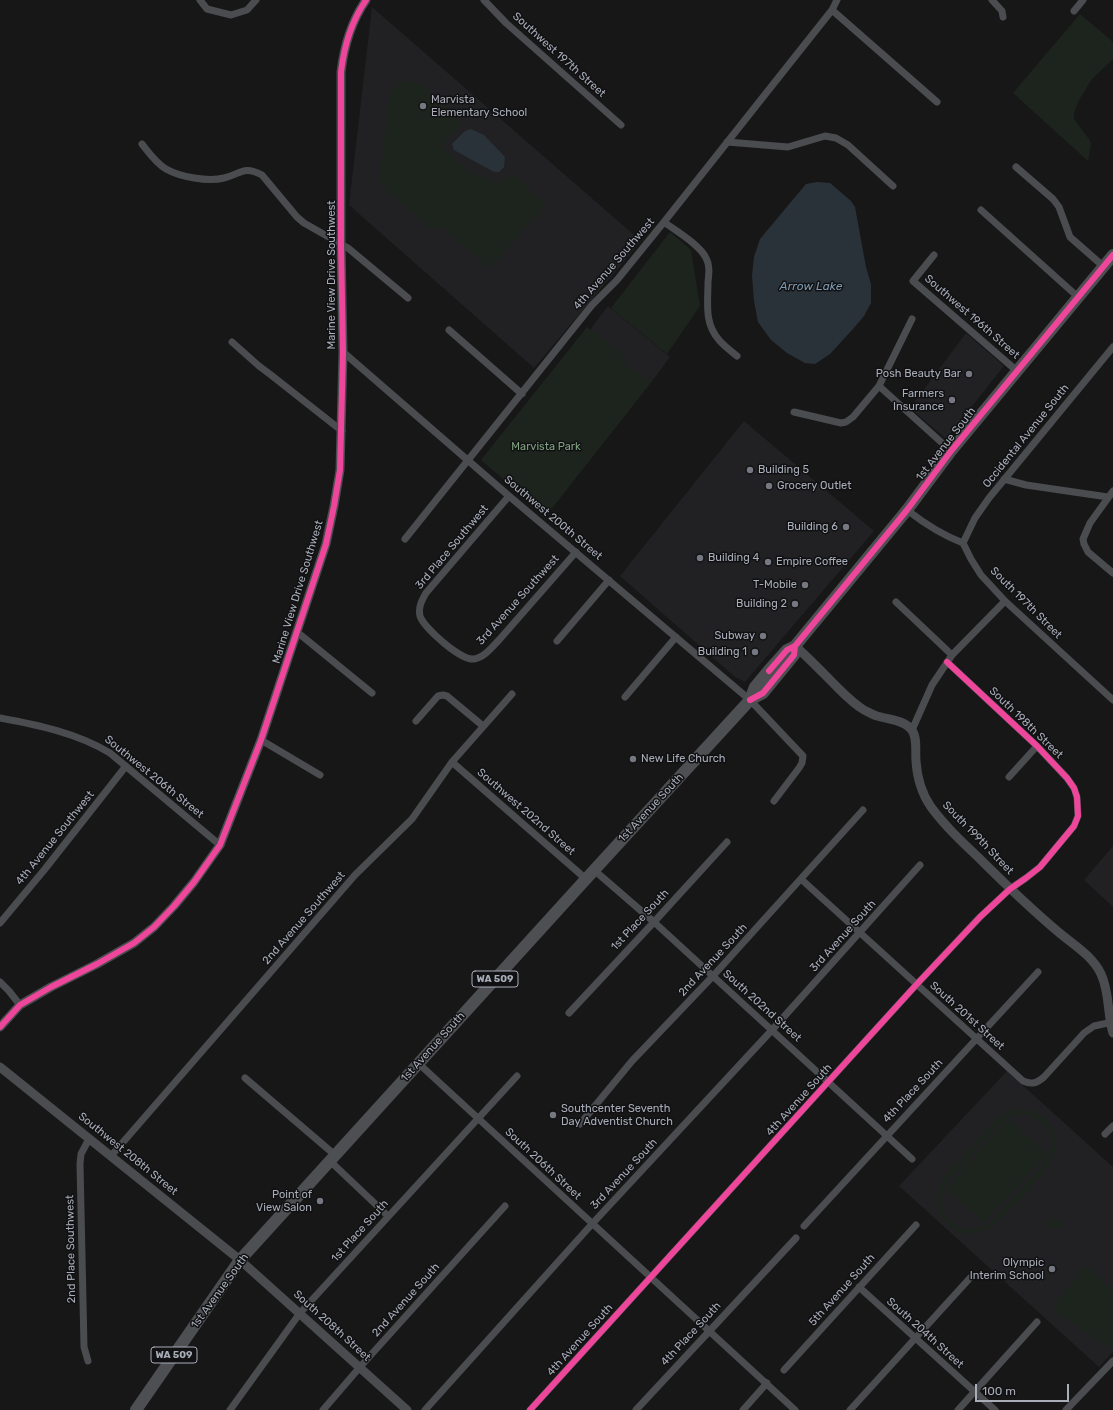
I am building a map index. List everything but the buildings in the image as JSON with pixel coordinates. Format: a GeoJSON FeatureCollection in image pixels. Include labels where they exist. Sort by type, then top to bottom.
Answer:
{"type":"FeatureCollection","features":[{"type":"Feature","properties":{"kind":"main road","name":"1st Avenue South"},"geometry":{"type":"LineString","coordinates":[[136,1410],[240,1260],[750,700],[763,692],[794,656],[795,646],[907,510],[951,451],[1113,255]]}},
{"type":"Feature","properties":{"kind":"street"},"geometry":{"type":"LineString","coordinates":[[200,0],[207,9],[231,15],[247,10],[256,0]]}},
{"type":"Feature","properties":{"kind":"street","name":"Marine View Drive Southwest"},"geometry":{"type":"LineString","coordinates":[[0,1027],[20,1006],[134,942],[144,935],[174,906],[194,882],[220,844],[261,740],[326,544],[340,470],[343,352],[340,244],[341,72],[343,56],[349,34],[366,0]]}},
{"type":"Feature","properties":{"kind":"street","name":"Southwest 197th Street"},"geometry":{"type":"LineString","coordinates":[[484,0],[506,23],[621,124]]}},
{"type":"Feature","properties":{"kind":"street","name":"4th Avenue Southwest"},"geometry":{"type":"LineString","coordinates":[[405,540],[592,305],[617,280],[664,222],[832,10],[837,0]]}},
{"type":"Feature","properties":{"kind":"street"},"geometry":{"type":"LineString","coordinates":[[992,0],[1002,11],[1003,17]]}},
{"type":"Feature","properties":{"kind":"street"},"geometry":{"type":"LineString","coordinates":[[1074,11],[1083,0]]}},
{"type":"Feature","properties":{"kind":"street"},"geometry":{"type":"LineString","coordinates":[[832,10],[937,102]]}},
{"type":"Feature","properties":{"kind":"street"},"geometry":{"type":"LineString","coordinates":[[727,142],[788,147],[825,136],[836,138],[848,145],[893,186]]}},
{"type":"Feature","properties":{"kind":"street"},"geometry":{"type":"LineString","coordinates":[[142,144],[150,155],[166,169],[190,177],[212,180],[247,170],[262,175],[297,217],[304,223],[348,248],[408,298]]}},
{"type":"Feature","properties":{"kind":"street"},"geometry":{"type":"LineString","coordinates":[[1016,167],[1053,199],[1059,207],[1070,237],[1103,266]]}},
{"type":"Feature","properties":{"kind":"street"},"geometry":{"type":"LineString","coordinates":[[980,210],[1078,297]]}},
{"type":"Feature","properties":{"kind":"street"},"geometry":{"type":"LineString","coordinates":[[664,222],[698,247],[706,256],[709,266],[707,312],[709,322],[713,332],[720,341],[737,356]]}},
{"type":"Feature","properties":{"kind":"street","name":"Southwest 196th Street"},"geometry":{"type":"LineString","coordinates":[[934,255],[913,281],[1017,370]]}},
{"type":"Feature","properties":{"kind":"street"},"geometry":{"type":"LineString","coordinates":[[794,412],[841,423],[853,418],[878,386],[912,319]]}},
{"type":"Feature","properties":{"kind":"street"},"geometry":{"type":"LineString","coordinates":[[449,330],[522,394]]}},
{"type":"Feature","properties":{"kind":"street"},"geometry":{"type":"LineString","coordinates":[[232,342],[259,366],[342,431]]}},
{"type":"Feature","properties":{"kind":"street","name":"Occidental Avenue South"},"geometry":{"type":"LineString","coordinates":[[963,543],[975,518],[1004,479],[1113,347]]}},
{"type":"Feature","properties":{"kind":"street","name":"Southwest 200th Street"},"geometry":{"type":"LineString","coordinates":[[343,352],[509,496],[750,700],[803,756],[802,763],[799,768],[774,801]]}},
{"type":"Feature","properties":{"kind":"street"},"geometry":{"type":"LineString","coordinates":[[878,386],[951,451]]}},
{"type":"Feature","properties":{"kind":"street"},"geometry":{"type":"LineString","coordinates":[[1004,479],[1026,485],[1108,497]]}},
{"type":"Feature","properties":{"kind":"street"},"geometry":{"type":"LineString","coordinates":[[1113,491],[1090,523],[1083,539],[1088,552],[1113,573]]}},
{"type":"Feature","properties":{"kind":"street","name":"3rd Place Southwest"},"geometry":{"type":"LineString","coordinates":[[474,659],[466,658],[457,653],[443,641],[425,624],[419,610],[426,593],[509,496]]}},
{"type":"Feature","properties":{"kind":"street"},"geometry":{"type":"LineString","coordinates":[[907,510],[928,526],[963,543]]}},
{"type":"Feature","properties":{"kind":"street","name":"South 197th Street"},"geometry":{"type":"LineString","coordinates":[[963,543],[981,575],[1005,601],[1113,700]]}},
{"type":"Feature","properties":{"kind":"street","name":"3rd Avenue Southwest"},"geometry":{"type":"LineString","coordinates":[[474,659],[489,650],[576,552]]}},
{"type":"Feature","properties":{"kind":"street"},"geometry":{"type":"LineString","coordinates":[[557,641],[609,580]]}},
{"type":"Feature","properties":{"kind":"street"},"geometry":{"type":"LineString","coordinates":[[795,646],[848,698],[875,716],[903,723],[912,730],[932,686],[952,655],[1005,601]]}},
{"type":"Feature","properties":{"kind":"street"},"geometry":{"type":"LineString","coordinates":[[896,602],[952,655]]}},
{"type":"Feature","properties":{"kind":"street"},"geometry":{"type":"LineString","coordinates":[[298,632],[372,692]]}},
{"type":"Feature","properties":{"kind":"street"},"geometry":{"type":"LineString","coordinates":[[625,697],[676,637]]}},
{"type":"Feature","properties":{"kind":"street","name":"South 198th Street"},"geometry":{"type":"LineString","coordinates":[[947,662],[1037,746],[1067,778],[1074,788],[1078,806]]}},
{"type":"Feature","properties":{"kind":"street","name":"2nd Avenue Southwest"},"geometry":{"type":"LineString","coordinates":[[111,1156],[356,875],[412,819],[452,762],[512,694]]}},
{"type":"Feature","properties":{"kind":"street"},"geometry":{"type":"LineString","coordinates":[[416,721],[438,696],[443,695],[447,696],[483,726]]}},
{"type":"Feature","properties":{"kind":"street","name":"Southwest 206th Street"},"geometry":{"type":"LineString","coordinates":[[0,718],[77,736],[95,744],[126,766],[220,844]]}},
{"type":"Feature","properties":{"kind":"street","name":"South 199th Street"},"geometry":{"type":"LineString","coordinates":[[912,730],[915,739],[917,770],[922,789],[930,805],[960,839],[1010,888],[1096,965],[1102,975],[1106,988],[1113,1034]]}},
{"type":"Feature","properties":{"kind":"street"},"geometry":{"type":"LineString","coordinates":[[261,740],[320,775]]}},
{"type":"Feature","properties":{"kind":"street"},"geometry":{"type":"LineString","coordinates":[[1009,777],[1037,746]]}},
{"type":"Feature","properties":{"kind":"street","name":"Southwest 202nd Street"},"geometry":{"type":"LineString","coordinates":[[452,762],[590,875]]}},
{"type":"Feature","properties":{"kind":"street","name":"4th Avenue Southwest"},"geometry":{"type":"LineString","coordinates":[[0,923],[45,869],[126,766]]}},
{"type":"Feature","properties":{"kind":"street","name":"4th Avenue South"},"geometry":{"type":"LineString","coordinates":[[530,1410],[917,984],[980,917],[1010,888],[1040,867],[1074,826],[1078,816],[1078,806]]}},
{"type":"Feature","properties":{"kind":"street","name":"2nd Avenue South"},"geometry":{"type":"LineString","coordinates":[[580,1124],[632,1061],[713,976],[863,810]]}},
{"type":"Feature","properties":{"kind":"street","name":"1st Place South"},"geometry":{"type":"LineString","coordinates":[[569,1013],[727,842]]}},
{"type":"Feature","properties":{"kind":"street","name":"3rd Avenue South"},"geometry":{"type":"LineString","coordinates":[[425,1410],[592,1224],[772,1030],[920,865]]}},
{"type":"Feature","properties":{"kind":"street","name":"South 202nd Street"},"geometry":{"type":"LineString","coordinates":[[590,875],[654,922],[912,1160]]}},
{"type":"Feature","properties":{"kind":"street","name":"South 201st Street"},"geometry":{"type":"LineString","coordinates":[[802,879],[1023,1081],[1032,1084],[1038,1082],[1084,1033],[1094,1026],[1111,1022]]}},
{"type":"Feature","properties":{"kind":"street","name":"4th Place South"},"geometry":{"type":"LineString","coordinates":[[804,1226],[1038,972]]}},
{"type":"Feature","properties":{"kind":"street"},"geometry":{"type":"LineString","coordinates":[[0,982],[20,1006]]}},
{"type":"Feature","properties":{"kind":"street","name":"South 206th Street"},"geometry":{"type":"LineString","coordinates":[[418,1063],[796,1410]]}},
{"type":"Feature","properties":{"kind":"street","name":"Southwest 208th Street"},"geometry":{"type":"LineString","coordinates":[[0,1068],[240,1260]]}},
{"type":"Feature","properties":{"kind":"street","name":"1st Place South"},"geometry":{"type":"LineString","coordinates":[[230,1410],[300,1313],[517,1076]]}},
{"type":"Feature","properties":{"kind":"street"},"geometry":{"type":"LineString","coordinates":[[245,1078],[333,1158],[388,1216]]}},
{"type":"Feature","properties":{"kind":"street"},"geometry":{"type":"LineString","coordinates":[[1105,1134],[1113,1126]]}},
{"type":"Feature","properties":{"kind":"street","name":"2nd Place Southwest"},"geometry":{"type":"LineString","coordinates":[[88,1361],[84,1347],[80,1164],[81,1154],[89,1139]]}},
{"type":"Feature","properties":{"kind":"street","name":"2nd Avenue South"},"geometry":{"type":"LineString","coordinates":[[323,1410],[505,1206]]}},
{"type":"Feature","properties":{"kind":"street","name":"5th Avenue South"},"geometry":{"type":"LineString","coordinates":[[784,1370],[916,1225]]}},
{"type":"Feature","properties":{"kind":"street","name":"4th Place South"},"geometry":{"type":"LineString","coordinates":[[636,1410],[796,1238]]}},
{"type":"Feature","properties":{"kind":"street","name":"South 208th Street"},"geometry":{"type":"LineString","coordinates":[[240,1260],[407,1410]]}},
{"type":"Feature","properties":{"kind":"street"},"geometry":{"type":"LineString","coordinates":[[850,1410],[970,1278]]}},
{"type":"Feature","properties":{"kind":"street","name":"South 204th Street"},"geometry":{"type":"LineString","coordinates":[[859,1287],[995,1410]]}},
{"type":"Feature","properties":{"kind":"street"},"geometry":{"type":"LineString","coordinates":[[958,1410],[1037,1322]]}},
{"type":"Feature","properties":{"kind":"street"},"geometry":{"type":"LineString","coordinates":[[1066,1410],[1113,1361]]}},
{"type":"Feature","properties":{"kind":"street"},"geometry":{"type":"LineString","coordinates":[[743,1410],[767,1383]]}},
{"type":"Feature","properties":{"kind":"shaded area","name":"Marvista Elementary School"},"geometry":{"type":"Polygon","coordinates":[[[372,7],[641,241],[534,368],[349,205],[372,7]]]}},
{"type":"Feature","properties":{"kind":"shaded area"},"geometry":{"type":"Polygon","coordinates":[[[608,306],[670,357],[653,380],[650,377],[647,382],[623,363],[626,358],[590,330],[608,306]]]}},
{"type":"Feature","properties":{"kind":"shaded area"},"geometry":{"type":"Polygon","coordinates":[[[966,333],[1004,366],[946,439],[910,408],[966,333]]]}},
{"type":"Feature","properties":{"kind":"shaded area"},"geometry":{"type":"Polygon","coordinates":[[[744,421],[874,531],[745,682],[735,677],[620,576],[744,421]]]}},
{"type":"Feature","properties":{"kind":"shaded area"},"geometry":{"type":"Polygon","coordinates":[[[1113,846],[1113,907],[1084,880],[1113,846]]]}},
{"type":"Feature","properties":{"kind":"shaded area","name":"Olympic Interim School"},"geometry":{"type":"Polygon","coordinates":[[[1007,1071],[1113,1167],[1113,1352],[1099,1367],[899,1186],[1007,1071]]]}},
{"type":"Feature","properties":{"kind":"green space"},"geometry":{"type":"Polygon","coordinates":[[[1080,14],[1113,42],[1113,59],[1092,79],[1079,100],[1074,113],[1074,119],[1091,144],[1088,161],[1013,93],[1080,14]]]}},
{"type":"Feature","properties":{"kind":"green space"},"geometry":{"type":"Polygon","coordinates":[[[410,81],[424,85],[462,124],[441,146],[470,173],[501,183],[513,174],[546,204],[490,269],[443,228],[431,229],[379,183],[390,92],[399,83],[410,81]]]}},
{"type":"Feature","properties":{"kind":"green space"},"geometry":{"type":"Polygon","coordinates":[[[670,232],[691,250],[700,306],[667,354],[611,308],[670,232]]]}},
{"type":"Feature","properties":{"kind":"green space","name":"Marvista Park"},"geometry":{"type":"Polygon","coordinates":[[[587,327],[627,358],[623,363],[647,381],[650,377],[653,380],[546,516],[481,460],[587,327]]]}},
{"type":"Feature","properties":{"kind":"green space"},"geometry":{"type":"Polygon","coordinates":[[[1019,1109],[1037,1113],[1049,1124],[1055,1139],[1053,1157],[1044,1172],[1000,1221],[985,1231],[977,1233],[960,1232],[949,1226],[942,1219],[936,1200],[937,1190],[951,1169],[999,1117],[1010,1111],[1019,1109]],[[1023,1114],[1012,1115],[1004,1120],[946,1183],[942,1194],[942,1204],[950,1221],[967,1229],[977,1228],[988,1224],[1038,1171],[1049,1154],[1051,1140],[1042,1123],[1023,1114]]]}},
{"type":"Feature","properties":{"kind":"green space"},"geometry":{"type":"Polygon","coordinates":[[[1008,1119],[1047,1154],[984,1223],[946,1188],[1008,1119]]]}},
{"type":"Feature","properties":{"kind":"green space"},"geometry":{"type":"Polygon","coordinates":[[[1053,1216],[1062,1224],[1054,1231],[1046,1224],[1053,1216]]]}},
{"type":"Feature","properties":{"kind":"green space"},"geometry":{"type":"Polygon","coordinates":[[[1086,1265],[1113,1291],[1113,1346],[1111,1349],[1057,1313],[1055,1309],[1056,1302],[1086,1265]]]}},
{"type":"Feature","properties":{"kind":"water"},"geometry":{"type":"Polygon","coordinates":[[[471,129],[484,135],[505,157],[504,167],[499,172],[494,172],[454,150],[452,144],[465,131],[471,129]]]}},
{"type":"Feature","properties":{"kind":"water","name":"Arrow Lake"},"geometry":{"type":"Polygon","coordinates":[[[817,182],[830,183],[851,201],[855,207],[866,267],[871,284],[871,303],[864,316],[853,329],[830,354],[815,364],[805,363],[787,353],[771,340],[758,322],[754,301],[752,275],[754,257],[760,239],[806,184],[817,182]]]}},
{"type":"Feature","properties":{"kind":"cycle path"},"geometry":{"type":"LineString","coordinates":[[0,1027],[20,1005],[134,943],[154,927],[174,906],[194,882],[220,845],[261,740],[326,544],[340,470],[343,352],[341,244],[341,72],[349,34],[356,17],[366,0]]}},
{"type":"Feature","properties":{"kind":"cycle path"},"geometry":{"type":"LineString","coordinates":[[769,671],[787,650],[795,646],[907,510],[951,451],[1113,255]]}},
{"type":"Feature","properties":{"kind":"cycle path"},"geometry":{"type":"LineString","coordinates":[[750,700],[763,693],[794,655],[795,646]]}},
{"type":"Feature","properties":{"kind":"cycle path"},"geometry":{"type":"LineString","coordinates":[[530,1410],[917,984],[980,917],[1010,889],[1040,867],[1074,826],[1078,816],[1077,797],[1074,788],[1067,778],[1037,746],[947,662]]}},
{"type":"Feature","properties":{"kind":"place","name":"Marvista Elementary School"},"geometry":{"type":"Point","coordinates":[423,106]}},
{"type":"Feature","properties":{"kind":"place","name":"Posh Beauty Bar"},"geometry":{"type":"Point","coordinates":[969,374]}},
{"type":"Feature","properties":{"kind":"place","name":"Farmers Insurance"},"geometry":{"type":"Point","coordinates":[952,400]}},
{"type":"Feature","properties":{"kind":"place","name":"Building 5"},"geometry":{"type":"Point","coordinates":[750,470]}},
{"type":"Feature","properties":{"kind":"place","name":"Grocery Outlet"},"geometry":{"type":"Point","coordinates":[769,486]}},
{"type":"Feature","properties":{"kind":"place","name":"Building 6"},"geometry":{"type":"Point","coordinates":[846,527]}},
{"type":"Feature","properties":{"kind":"place","name":"Building 4"},"geometry":{"type":"Point","coordinates":[700,558]}},
{"type":"Feature","properties":{"kind":"place","name":"Empire Coffee"},"geometry":{"type":"Point","coordinates":[768,562]}},
{"type":"Feature","properties":{"kind":"place","name":"T-Mobile"},"geometry":{"type":"Point","coordinates":[805,585]}},
{"type":"Feature","properties":{"kind":"place","name":"Building 2"},"geometry":{"type":"Point","coordinates":[795,604]}},
{"type":"Feature","properties":{"kind":"place","name":"Subway"},"geometry":{"type":"Point","coordinates":[763,636]}},
{"type":"Feature","properties":{"kind":"place","name":"Building 1"},"geometry":{"type":"Point","coordinates":[755,652]}},
{"type":"Feature","properties":{"kind":"place","name":"New Life Church"},"geometry":{"type":"Point","coordinates":[633,759]}},
{"type":"Feature","properties":{"kind":"place","name":"Southcenter Seventh Day Adventist Church"},"geometry":{"type":"Point","coordinates":[553,1115]}},
{"type":"Feature","properties":{"kind":"place","name":"Point of View Salon"},"geometry":{"type":"Point","coordinates":[320,1201]}},
{"type":"Feature","properties":{"kind":"place","name":"Olympic Interim School"},"geometry":{"type":"Point","coordinates":[1052,1269]}}]}
